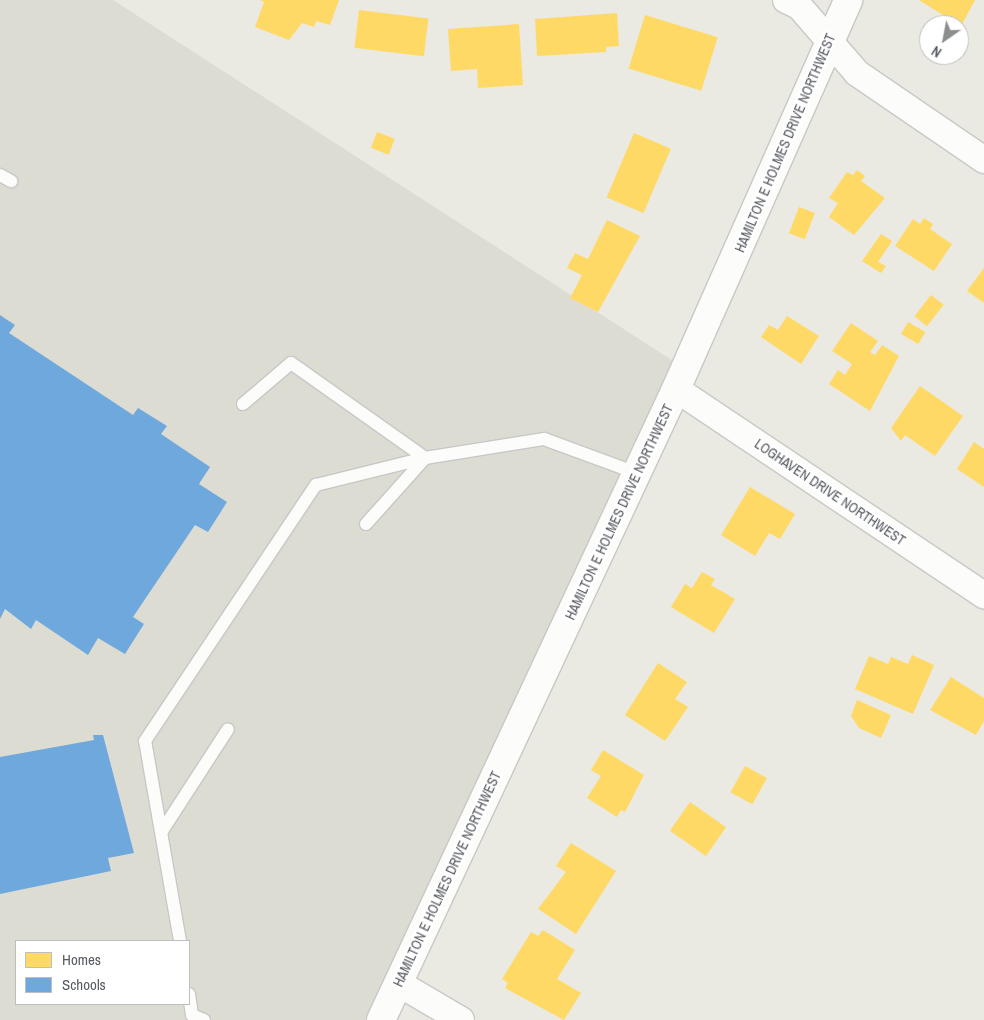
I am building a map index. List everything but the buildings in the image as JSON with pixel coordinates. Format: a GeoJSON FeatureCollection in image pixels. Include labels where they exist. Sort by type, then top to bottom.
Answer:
{"type":"FeatureCollection","features":[{"type":"Feature","properties":{"kind":"main road","name":"HAMILTON E HOLMES DRIVE NORTHWEST"},"geometry":{"type":"LineString","coordinates":[[381,1020],[676,389],[779,163],[828,40],[848,0]]}},
{"type":"Feature","properties":{"kind":"street"},"geometry":{"type":"LineString","coordinates":[[786,0],[799,6],[856,73],[984,160]]}},
{"type":"Feature","properties":{"kind":"street","name":"LOGHAVEN DRIVE NORTHWEST"},"geometry":{"type":"LineString","coordinates":[[676,389],[984,595]]}},
{"type":"Feature","properties":{"kind":"street"},"geometry":{"type":"LineString","coordinates":[[398,983],[461,1020]]}},
{"type":"Feature","properties":{"kind":"lane"},"geometry":{"type":"LineString","coordinates":[[244,404],[291,363],[425,458]]}},
{"type":"Feature","properties":{"kind":"lane"},"geometry":{"type":"LineString","coordinates":[[180,940],[145,741],[316,484],[425,458],[544,438],[637,473]]}},
{"type":"Feature","properties":{"kind":"lane"},"geometry":{"type":"LineString","coordinates":[[366,524],[425,458]]}},
{"type":"Feature","properties":{"kind":"lane"},"geometry":{"type":"LineString","coordinates":[[162,831],[228,729]]}},
{"type":"Feature","properties":{"kind":"lane"},"geometry":{"type":"LineString","coordinates":[[188,1017],[204,1020]]}},
{"type":"Feature","properties":{"kind":"shaded area"},"geometry":{"type":"Polygon","coordinates":[[[0,0],[113,0],[681,366],[388,1020],[0,1020],[0,0]]]}}]}
